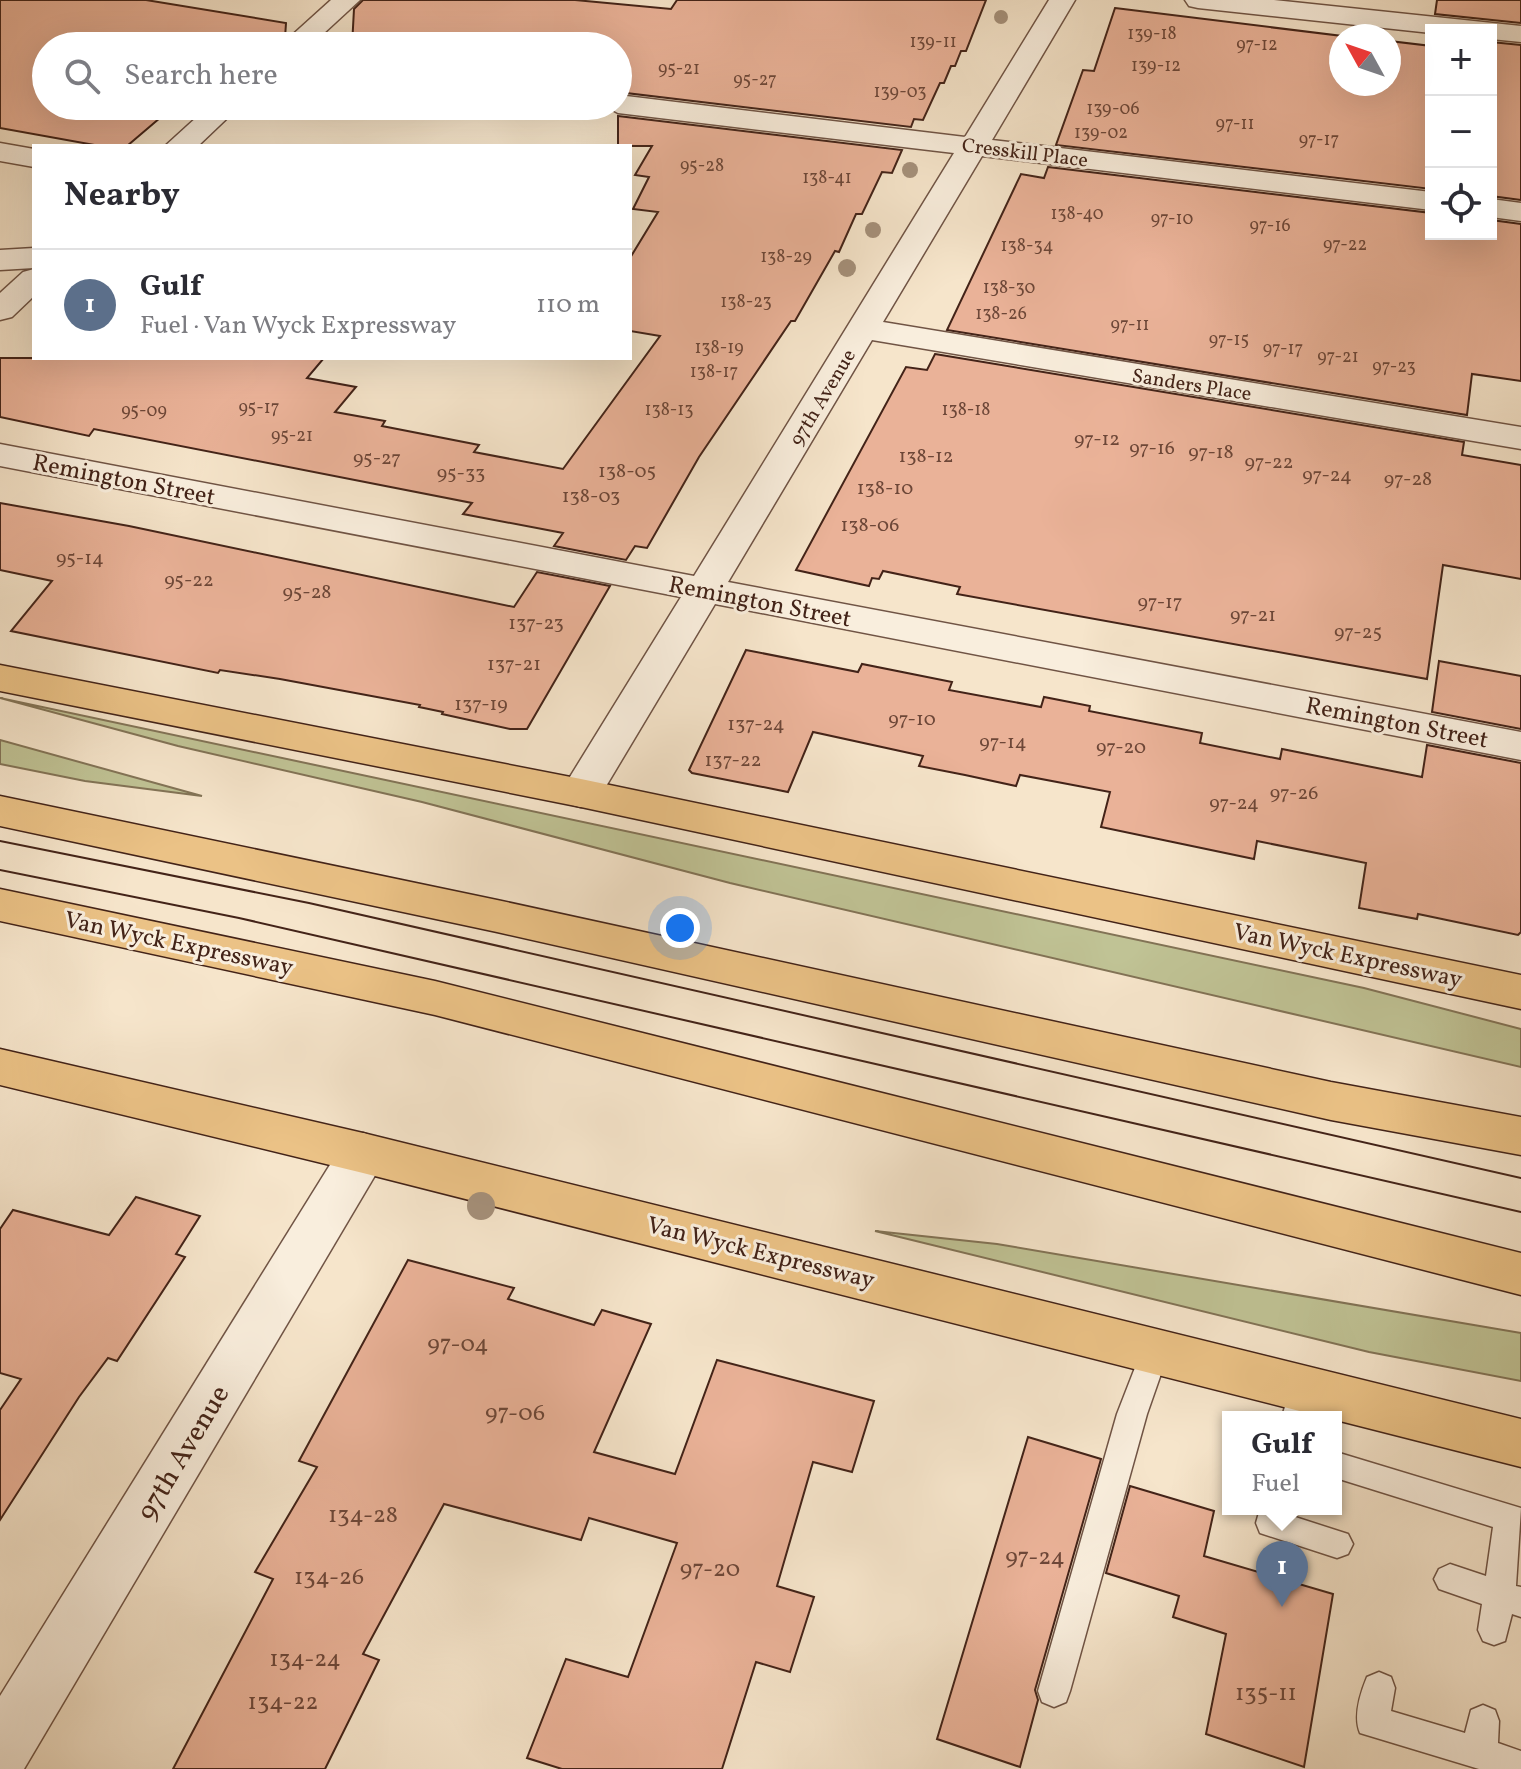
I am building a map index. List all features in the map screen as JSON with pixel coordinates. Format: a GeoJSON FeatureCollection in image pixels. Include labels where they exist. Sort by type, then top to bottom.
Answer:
{"type":"FeatureCollection","features":[{"type":"Feature","properties":{"kind":"main road","name":"Van Wyck Expressway"},"geometry":{"type":"LineString","coordinates":[[0,678],[581,793],[1521,992]]}},
{"type":"Feature","properties":{"kind":"main road"},"geometry":{"type":"LineString","coordinates":[[0,811],[482,913],[1331,1101],[1521,1136]]}},
{"type":"Feature","properties":{"kind":"main road","name":"Van Wyck Expressway"},"geometry":{"type":"LineString","coordinates":[[0,905],[435,998],[1521,1274]]}},
{"type":"Feature","properties":{"kind":"main road","name":"Van Wyck Expressway"},"geometry":{"type":"LineString","coordinates":[[0,1067],[363,1153],[1155,1351],[1300,1402],[1521,1443]]}},
{"type":"Feature","properties":{"kind":"street"},"geometry":{"type":"LineString","coordinates":[[310,32],[347,0]]}},
{"type":"Feature","properties":{"kind":"street","name":"97th Avenue"},"geometry":{"type":"LineString","coordinates":[[581,793],[1062,0]]}},
{"type":"Feature","properties":{"kind":"street"},"geometry":{"type":"LineString","coordinates":[[1198,0],[1425,24]]}},
{"type":"Feature","properties":{"kind":"street"},"geometry":{"type":"LineString","coordinates":[[1497,32],[1521,34]]}},
{"type":"Feature","properties":{"kind":"street","name":"Cresskill Place"},"geometry":{"type":"LineString","coordinates":[[632,106],[1425,200]]}},
{"type":"Feature","properties":{"kind":"street"},"geometry":{"type":"LineString","coordinates":[[182,144],[210,120]]}},
{"type":"Feature","properties":{"kind":"street"},"geometry":{"type":"LineString","coordinates":[[0,152],[32,158]]}},
{"type":"Feature","properties":{"kind":"street"},"geometry":{"type":"LineString","coordinates":[[1497,209],[1521,212]]}},
{"type":"Feature","properties":{"kind":"street"},"geometry":{"type":"LineString","coordinates":[[0,260],[32,258]]}},
{"type":"Feature","properties":{"kind":"street"},"geometry":{"type":"LineString","coordinates":[[0,310],[32,281]]}},
{"type":"Feature","properties":{"kind":"street","name":"Sanders Place"},"geometry":{"type":"LineString","coordinates":[[864,329],[1521,438]]}},
{"type":"Feature","properties":{"kind":"street","name":"Remington Street"},"geometry":{"type":"LineString","coordinates":[[0,455],[1521,746]]}},
{"type":"Feature","properties":{"kind":"street","name":"97th Avenue"},"geometry":{"type":"LineString","coordinates":[[0,1752],[363,1153]]}},
{"type":"Feature","properties":{"kind":"lane"},"geometry":{"type":"LineString","coordinates":[[1054,1691],[1132,1414],[1155,1351]]}},
{"type":"Feature","properties":{"kind":"lane"},"geometry":{"type":"LineString","coordinates":[[1342,1467],[1510,1518],[1509,1598],[1494,1630]]}},
{"type":"Feature","properties":{"kind":"lane"},"geometry":{"type":"LineString","coordinates":[[1273,1515],[1271,1523],[1337,1544]]}},
{"type":"Feature","properties":{"kind":"lane"},"geometry":{"type":"LineString","coordinates":[[1450,1579],[1509,1598]]}},
{"type":"Feature","properties":{"kind":"lane"},"geometry":{"type":"LineString","coordinates":[[1379,1688],[1372,1722],[1521,1767]]}},
{"type":"Feature","properties":{"kind":"lane"},"geometry":{"type":"LineString","coordinates":[[1480,1753],[1483,1721]]}},
{"type":"Feature","properties":{"kind":"green space"},"geometry":{"type":"Polygon","coordinates":[[[0,698],[1364,988],[1521,1029],[1521,1067],[730,883],[422,802],[178,746],[0,698]]]}},
{"type":"Feature","properties":{"kind":"green space"},"geometry":{"type":"Polygon","coordinates":[[[0,740],[202,796],[85,781],[0,764],[0,740]]]}},
{"type":"Feature","properties":{"kind":"green space"},"geometry":{"type":"Polygon","coordinates":[[[875,1231],[997,1244],[1521,1333],[1521,1381],[1369,1352],[875,1231]]]}},
{"type":"Feature","properties":{"kind":"building"},"geometry":{"type":"Polygon","coordinates":[[[0,0],[146,0],[286,23],[285,32],[32,32],[32,120],[158,120],[129,144],[89,144],[0,128],[0,0]]]}},
{"type":"Feature","properties":{"kind":"building"},"geometry":{"type":"Polygon","coordinates":[[[363,0],[575,0],[671,9],[677,0],[986,0],[966,51],[961,51],[944,83],[940,83],[923,120],[914,119],[911,127],[632,94],[632,32],[353,32],[354,9],[363,0]]]}},
{"type":"Feature","properties":{"kind":"building"},"geometry":{"type":"Polygon","coordinates":[[[1437,0],[1521,0],[1521,23],[1435,14],[1437,0]]]}},
{"type":"Feature","properties":{"kind":"building"},"geometry":{"type":"Polygon","coordinates":[[[1115,8],[1329,34],[1329,96],[1401,96],[1401,42],[1425,45],[1425,188],[1056,145],[1083,70],[1094,71],[1115,8]]]}},
{"type":"Feature","properties":{"kind":"building"},"geometry":{"type":"Polygon","coordinates":[[[1497,43],[1521,45],[1521,200],[1497,197],[1497,43]]]}},
{"type":"Feature","properties":{"kind":"building"},"geometry":{"type":"Polygon","coordinates":[[[632,118],[902,150],[892,173],[882,172],[862,214],[856,214],[839,252],[835,251],[795,321],[791,321],[699,457],[647,548],[635,546],[626,560],[554,546],[563,533],[463,514],[472,503],[94,429],[89,436],[0,417],[0,358],[322,360],[307,378],[356,387],[335,412],[385,421],[382,426],[479,445],[474,452],[563,469],[660,336],[632,331],[632,255],[658,212],[633,209],[649,177],[635,175],[652,146],[618,144],[618,120],[632,118]]]}},
{"type":"Feature","properties":{"kind":"building"},"geometry":{"type":"Polygon","coordinates":[[[1048,167],[1425,212],[1425,240],[1497,240],[1497,221],[1521,224],[1521,381],[1472,374],[1467,415],[947,330],[1021,174],[1044,178],[1048,167]]]}},
{"type":"Feature","properties":{"kind":"building"},"geometry":{"type":"Polygon","coordinates":[[[935,354],[1464,442],[1462,455],[1521,465],[1521,579],[1443,565],[1427,679],[957,594],[960,587],[883,571],[879,579],[872,578],[869,586],[796,570],[906,367],[927,370],[935,354]]]}},
{"type":"Feature","properties":{"kind":"building"},"geometry":{"type":"Polygon","coordinates":[[[0,503],[129,526],[514,607],[537,572],[610,586],[527,729],[510,729],[442,714],[420,705],[280,679],[220,670],[218,673],[11,631],[52,581],[0,570],[0,503]]]}},
{"type":"Feature","properties":{"kind":"building"},"geometry":{"type":"Polygon","coordinates":[[[746,650],[858,672],[862,664],[952,682],[949,690],[1041,707],[1044,697],[1090,706],[1089,711],[1202,733],[1200,743],[1280,759],[1282,749],[1422,777],[1427,745],[1521,763],[1521,932],[1518,935],[1418,914],[1417,919],[1359,908],[1366,863],[1257,841],[1254,859],[1101,827],[1110,792],[1020,775],[1016,786],[919,766],[923,756],[813,732],[788,792],[692,773],[689,770],[746,650]]]}},
{"type":"Feature","properties":{"kind":"building"},"geometry":{"type":"Polygon","coordinates":[[[1439,661],[1521,676],[1521,729],[1432,712],[1439,661]]]}},
{"type":"Feature","properties":{"kind":"building"},"geometry":{"type":"Polygon","coordinates":[[[136,1197],[200,1216],[176,1254],[185,1257],[117,1361],[108,1358],[79,1397],[0,1520],[0,1410],[21,1379],[0,1373],[0,1229],[13,1210],[109,1235],[136,1197]]]}},
{"type":"Feature","properties":{"kind":"building"},"geometry":{"type":"Polygon","coordinates":[[[408,1260],[514,1288],[508,1299],[594,1325],[602,1310],[651,1324],[594,1452],[675,1474],[717,1360],[874,1401],[852,1472],[813,1462],[777,1586],[814,1597],[790,1672],[756,1662],[722,1769],[562,1769],[527,1758],[566,1659],[628,1677],[677,1543],[589,1518],[581,1540],[444,1504],[363,1654],[379,1660],[325,1769],[173,1769],[273,1579],[255,1572],[317,1467],[299,1461],[408,1260]]]}},
{"type":"Feature","properties":{"kind":"building"},"geometry":{"type":"Polygon","coordinates":[[[1028,1437],[1101,1459],[1035,1690],[1038,1700],[1020,1767],[937,1739],[1028,1437]]]}},
{"type":"Feature","properties":{"kind":"building"},"geometry":{"type":"Polygon","coordinates":[[[1130,1486],[1214,1511],[1204,1556],[1333,1594],[1304,1767],[1206,1734],[1226,1634],[1173,1617],[1179,1596],[1106,1573],[1130,1486]]]}},
{"type":"Feature","properties":{"kind":"tram line"},"geometry":{"type":"LineString","coordinates":[[0,841],[309,903],[1521,1178]]}},
{"type":"Feature","properties":{"kind":"tram line"},"geometry":{"type":"LineString","coordinates":[[0,870],[239,918],[1521,1212]]}},
{"type":"Feature","properties":{"kind":"place","name":"Gulf"},"geometry":{"type":"Point","coordinates":[1282,1607]}}]}
